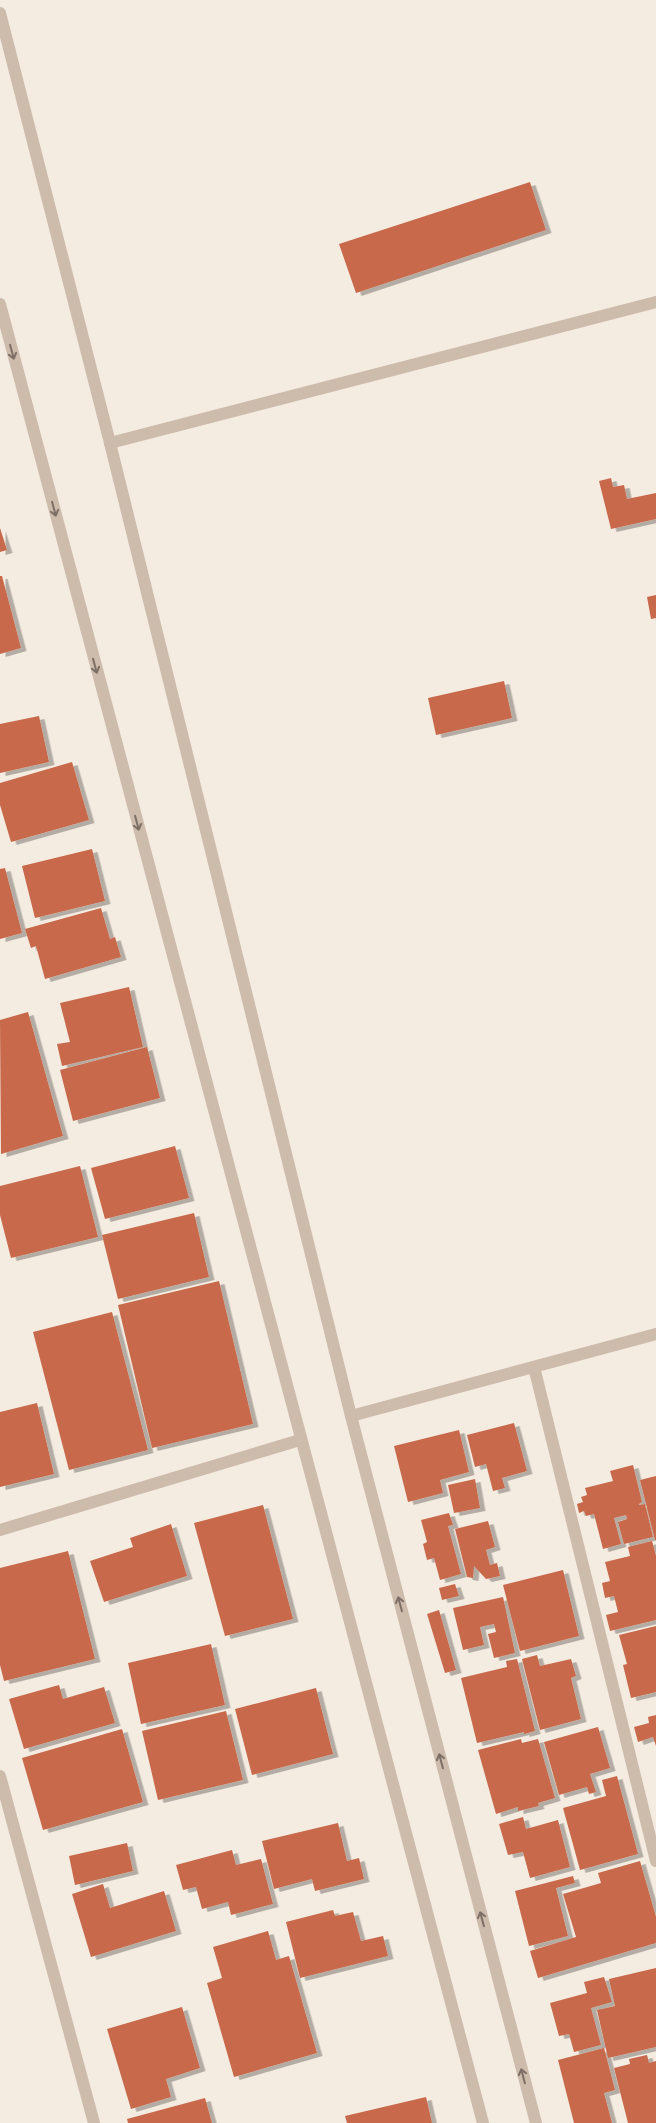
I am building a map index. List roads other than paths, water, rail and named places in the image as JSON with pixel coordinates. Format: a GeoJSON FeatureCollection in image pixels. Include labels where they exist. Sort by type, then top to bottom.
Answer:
{"type":"FeatureCollection","features":[{"type":"Feature","properties":{"kind":"street"},"geometry":{"type":"LineString","coordinates":[[0,13],[110,443],[351,1416],[536,2123]]}},
{"type":"Feature","properties":{"kind":"street"},"geometry":{"type":"LineString","coordinates":[[110,443],[656,302]]}},
{"type":"Feature","properties":{"kind":"street"},"geometry":{"type":"LineString","coordinates":[[0,304],[300,1440],[483,2123]]}},
{"type":"Feature","properties":{"kind":"street"},"geometry":{"type":"LineString","coordinates":[[351,1416],[656,1334]]}},
{"type":"Feature","properties":{"kind":"street"},"geometry":{"type":"LineString","coordinates":[[534,1367],[656,1861]]}},
{"type":"Feature","properties":{"kind":"street"},"geometry":{"type":"LineString","coordinates":[[0,1530],[300,1440]]}},
{"type":"Feature","properties":{"kind":"street"},"geometry":{"type":"LineString","coordinates":[[0,1776],[94,2123]]}}]}
